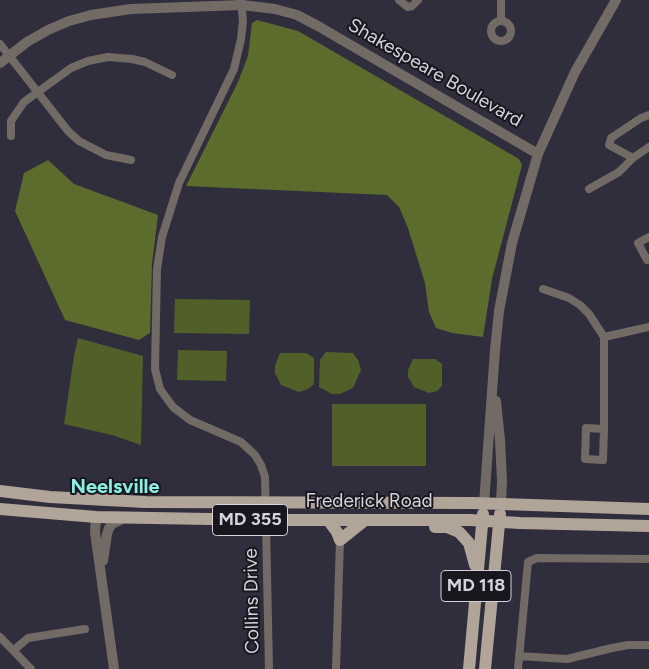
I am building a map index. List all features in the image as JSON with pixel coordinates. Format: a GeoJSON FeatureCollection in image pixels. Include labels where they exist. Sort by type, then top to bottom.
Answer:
{"type":"FeatureCollection","features":[{"type":"Feature","properties":{"kind":"main road","name":"Frederick Road"},"geometry":{"type":"LineString","coordinates":[[0,491],[50,497],[145,502],[500,504],[649,509]]}},
{"type":"Feature","properties":{"kind":"main road"},"geometry":{"type":"LineString","coordinates":[[96,517],[101,512],[109,509],[136,506],[145,502]]}},
{"type":"Feature","properties":{"kind":"main road","name":"MD 118"},"geometry":{"type":"LineString","coordinates":[[470,669],[484,504]]}},
{"type":"Feature","properties":{"kind":"main road","name":"MD 118"},"geometry":{"type":"LineString","coordinates":[[486,669],[500,522],[500,504]]}},
{"type":"Feature","properties":{"kind":"main road","name":"Frederick Road"},"geometry":{"type":"LineString","coordinates":[[0,509],[124,518],[266,520],[409,519],[649,526]]}},
{"type":"Feature","properties":{"kind":"main road"},"geometry":{"type":"LineString","coordinates":[[409,519],[426,526],[447,527],[459,532],[469,542],[477,576]]}},
{"type":"Feature","properties":{"kind":"main road"},"geometry":{"type":"LineString","coordinates":[[328,520],[338,532],[340,540],[365,520]]}},
{"type":"Feature","properties":{"kind":"street"},"geometry":{"type":"LineString","coordinates":[[400,0],[408,7],[418,0]]}},
{"type":"Feature","properties":{"kind":"street"},"geometry":{"type":"LineString","coordinates":[[501,0],[501,21]]}},
{"type":"Feature","properties":{"kind":"street"},"geometry":{"type":"LineString","coordinates":[[484,504],[495,350],[506,276],[520,215],[538,154],[575,72],[616,0]]}},
{"type":"Feature","properties":{"kind":"street","name":"Shakespeare Boulevard"},"geometry":{"type":"LineString","coordinates":[[0,63],[27,42],[48,30],[69,21],[91,15],[131,9],[242,2],[276,9],[318,26],[538,154]]}},
{"type":"Feature","properties":{"kind":"street","name":"Collins Drive"},"geometry":{"type":"LineString","coordinates":[[242,2],[241,39],[234,68],[179,183],[162,237],[157,269],[155,370],[160,389],[166,399],[177,410],[190,420],[241,442],[255,455],[261,465],[265,477],[269,669]]}},
{"type":"Feature","properties":{"kind":"street"},"geometry":{"type":"LineString","coordinates":[[0,44],[68,131],[79,141],[106,155],[131,160]]}},
{"type":"Feature","properties":{"kind":"street"},"geometry":{"type":"LineString","coordinates":[[10,136],[13,116],[24,102],[71,68],[88,61],[108,57],[139,60],[172,75]]}},
{"type":"Feature","properties":{"kind":"street"},"geometry":{"type":"LineString","coordinates":[[633,158],[609,145],[611,138],[641,118],[649,115]]}},
{"type":"Feature","properties":{"kind":"street"},"geometry":{"type":"LineString","coordinates":[[588,189],[619,172],[633,158],[649,147]]}},
{"type":"Feature","properties":{"kind":"street"},"geometry":{"type":"LineString","coordinates":[[649,238],[638,243],[647,260],[649,259]]}},
{"type":"Feature","properties":{"kind":"street"},"geometry":{"type":"LineString","coordinates":[[543,289],[569,298],[580,305],[589,314],[604,337],[604,429],[603,460],[585,459],[586,428],[604,429]]}},
{"type":"Feature","properties":{"kind":"street"},"geometry":{"type":"LineString","coordinates":[[604,337],[649,326]]}},
{"type":"Feature","properties":{"kind":"street"},"geometry":{"type":"LineString","coordinates":[[493,386],[500,440],[502,481],[500,504]]}},
{"type":"Feature","properties":{"kind":"street"},"geometry":{"type":"LineString","coordinates":[[96,517],[95,532],[114,669]]}},
{"type":"Feature","properties":{"kind":"street"},"geometry":{"type":"LineString","coordinates":[[102,577],[107,534],[112,524],[124,518]]}},
{"type":"Feature","properties":{"kind":"street"},"geometry":{"type":"LineString","coordinates":[[336,669],[340,540]]}},
{"type":"Feature","properties":{"kind":"street"},"geometry":{"type":"LineString","coordinates":[[518,669],[528,562],[532,559],[649,559]]}},
{"type":"Feature","properties":{"kind":"street"},"geometry":{"type":"LineString","coordinates":[[14,650],[28,638],[85,629]]}},
{"type":"Feature","properties":{"kind":"street"},"geometry":{"type":"LineString","coordinates":[[0,637],[31,669]]}},
{"type":"Feature","properties":{"kind":"street"},"geometry":{"type":"LineString","coordinates":[[519,656],[567,658],[628,645],[649,645]]}},
{"type":"Feature","properties":{"kind":"green space"},"geometry":{"type":"Polygon","coordinates":[[[257,20],[298,31],[519,159],[522,165],[492,279],[483,337],[452,333],[436,328],[429,312],[425,283],[408,228],[399,207],[387,195],[186,186],[238,82],[248,56],[252,23],[257,20]]]}},
{"type":"Feature","properties":{"kind":"green space"},"geometry":{"type":"Polygon","coordinates":[[[48,160],[74,184],[158,215],[152,264],[150,333],[139,340],[65,320],[15,211],[24,173],[48,160]]]}},
{"type":"Feature","properties":{"kind":"green space"},"geometry":{"type":"Polygon","coordinates":[[[175,299],[250,300],[249,334],[174,333],[175,299]]]}},
{"type":"Feature","properties":{"kind":"green space"},"geometry":{"type":"Polygon","coordinates":[[[78,338],[143,356],[141,445],[112,435],[64,424],[78,338]]]}},
{"type":"Feature","properties":{"kind":"green space"},"geometry":{"type":"Polygon","coordinates":[[[178,350],[227,351],[226,381],[177,380],[178,350]]]}},
{"type":"Feature","properties":{"kind":"green space"},"geometry":{"type":"Polygon","coordinates":[[[326,352],[353,353],[358,360],[361,370],[353,388],[340,394],[332,394],[319,387],[320,360],[326,352]]]}},
{"type":"Feature","properties":{"kind":"green space"},"geometry":{"type":"Polygon","coordinates":[[[280,353],[306,353],[314,358],[314,384],[308,389],[299,392],[281,385],[275,373],[275,366],[280,353]]]}},
{"type":"Feature","properties":{"kind":"green space"},"geometry":{"type":"Polygon","coordinates":[[[413,359],[435,359],[442,364],[442,386],[437,391],[429,393],[414,387],[408,377],[408,370],[413,359]]]}},
{"type":"Feature","properties":{"kind":"green space"},"geometry":{"type":"Polygon","coordinates":[[[332,404],[426,404],[426,466],[332,466],[332,404]]]}},
{"type":"Feature","properties":{"kind":"district","name":"Neelsville"},"geometry":{"type":"Point","coordinates":[115,487]}}]}
